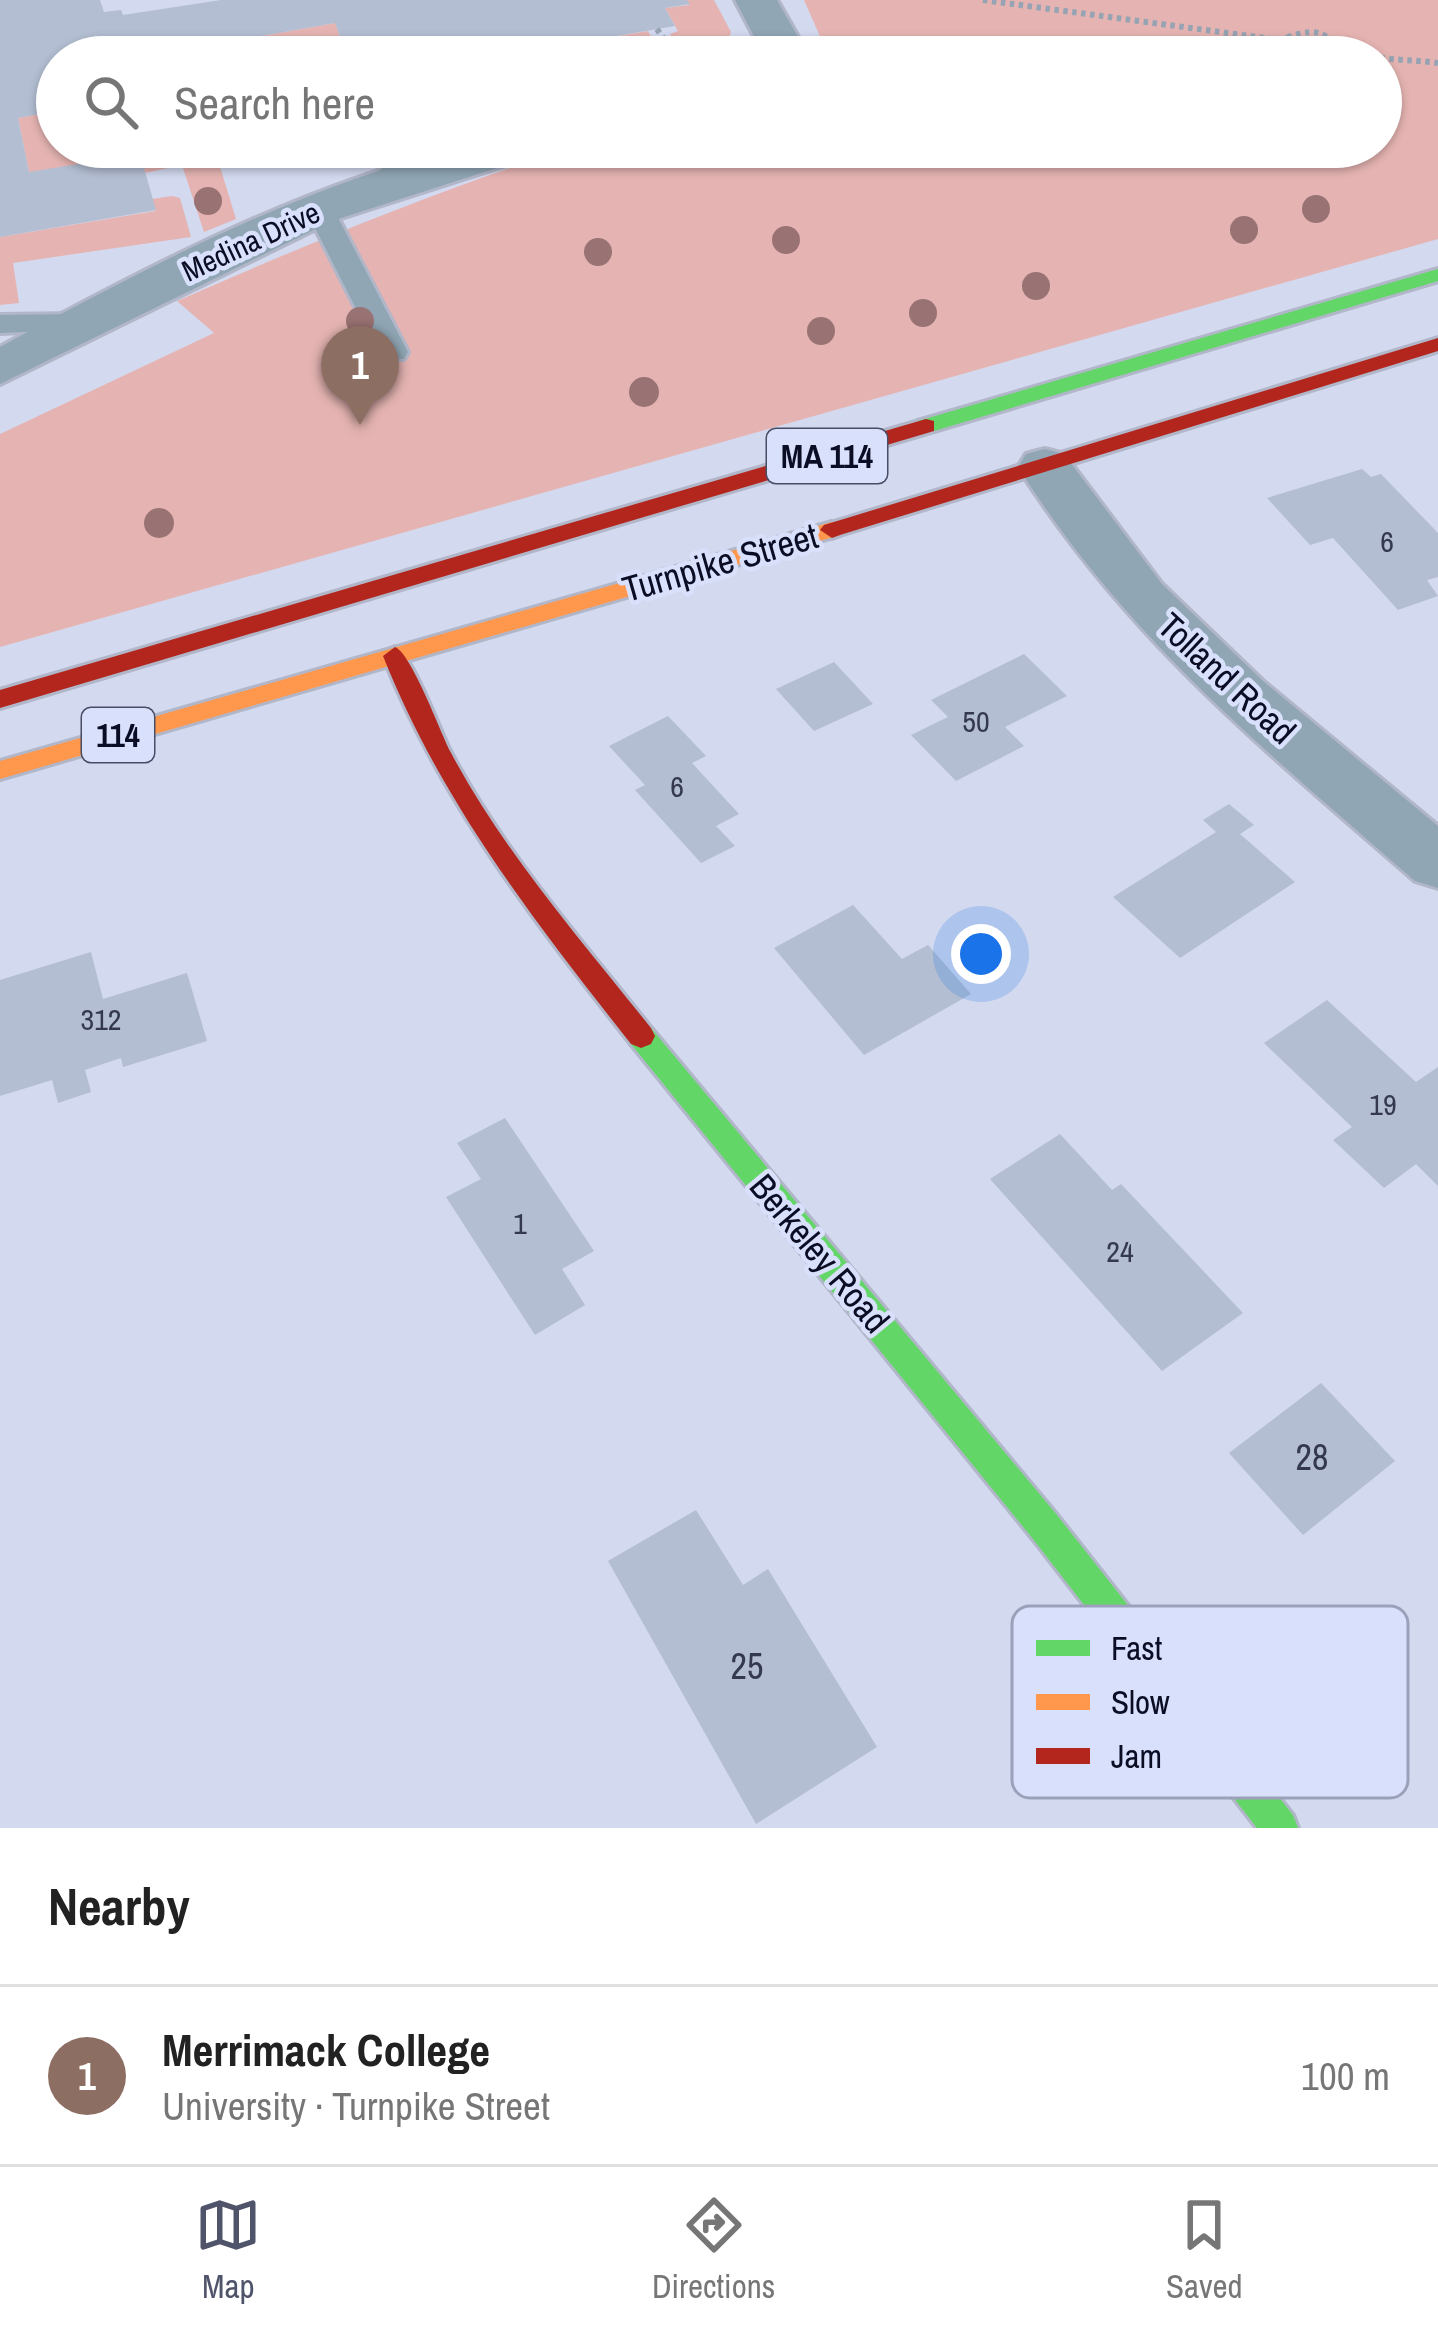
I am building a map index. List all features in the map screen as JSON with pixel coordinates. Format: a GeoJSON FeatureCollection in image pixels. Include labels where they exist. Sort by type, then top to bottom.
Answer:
{"type":"FeatureCollection","features":[{"type":"Feature","properties":{"kind":"main road","name":"Turnpike Street"},"geometry":{"type":"LineString","coordinates":[[0,699],[1438,275]]}},
{"type":"Feature","properties":{"kind":"main road","name":"Turnpike Street"},"geometry":{"type":"LineString","coordinates":[[0,770],[1045,467],[1438,344]]}},
{"type":"Feature","properties":{"kind":"main road","name":"Berkeley Road"},"geometry":{"type":"LineString","coordinates":[[395,656],[411,707],[493,839],[569,942],[709,1121],[1111,1606]]}},
{"type":"Feature","properties":{"kind":"main road","name":"Berkeley Road"},"geometry":{"type":"LineString","coordinates":[[1257,1798],[1280,1828]]}},
{"type":"Feature","properties":{"kind":"street"},"geometry":{"type":"LineString","coordinates":[[756,0],[775,36]]}},
{"type":"Feature","properties":{"kind":"street","name":"Medina Drive"},"geometry":{"type":"LineString","coordinates":[[0,368],[81,323],[320,210],[394,168]]}},
{"type":"Feature","properties":{"kind":"street","name":"Tolland Road"},"geometry":{"type":"LineString","coordinates":[[1045,467],[1142,598],[1242,697],[1438,863]]}},
{"type":"Feature","properties":{"kind":"lane"},"geometry":{"type":"LineString","coordinates":[[320,210],[393,352]]}},
{"type":"Feature","properties":{"kind":"lane"},"geometry":{"type":"LineString","coordinates":[[0,323],[81,323]]}},
{"type":"Feature","properties":{"kind":"path"},"geometry":{"type":"LineString","coordinates":[[983,0],[1250,36]]}},
{"type":"Feature","properties":{"kind":"path"},"geometry":{"type":"LineString","coordinates":[[657,29],[662,36]]}},
{"type":"Feature","properties":{"kind":"path"},"geometry":{"type":"LineString","coordinates":[[1298,36],[1310,31],[1330,36]]}},
{"type":"Feature","properties":{"kind":"path"},"geometry":{"type":"LineString","coordinates":[[1402,59],[1438,62]]}},
{"type":"Feature","properties":{"kind":"shaded area"},"geometry":{"type":"Polygon","coordinates":[[[687,0],[714,0],[730,36],[671,36],[678,31],[665,8],[689,5],[687,0]]]}},
{"type":"Feature","properties":{"kind":"shaded area"},"geometry":{"type":"Polygon","coordinates":[[[804,0],[1438,0],[1438,239],[0,647],[0,434],[214,333],[177,301],[511,168],[1402,168],[1402,36],[820,36],[804,0]]]}},
{"type":"Feature","properties":{"kind":"shaded area"},"geometry":{"type":"Polygon","coordinates":[[[335,23],[340,36],[261,36],[335,23]]]}},
{"type":"Feature","properties":{"kind":"shaded area"},"geometry":{"type":"Polygon","coordinates":[[[36,115],[36,168],[168,168],[145,173],[29,172],[18,118],[36,115]]]}},
{"type":"Feature","properties":{"kind":"shaded area"},"geometry":{"type":"Polygon","coordinates":[[[183,168],[220,168],[236,219],[204,232],[183,168]]]}},
{"type":"Feature","properties":{"kind":"shaded area"},"geometry":{"type":"Polygon","coordinates":[[[180,198],[191,237],[13,263],[19,303],[0,305],[0,237],[155,211],[152,199],[180,198]]]}},
{"type":"Feature","properties":{"kind":"building"},"geometry":{"type":"Polygon","coordinates":[[[0,0],[100,0],[104,12],[121,10],[123,15],[221,0],[687,0],[690,4],[665,8],[675,26],[616,36],[340,36],[335,23],[261,36],[36,36],[36,115],[18,118],[29,172],[144,168],[156,210],[0,237],[0,0]]]}},
{"type":"Feature","properties":{"kind":"building"},"geometry":{"type":"Polygon","coordinates":[[[1362,469],[1371,477],[1381,474],[1438,533],[1438,577],[1427,580],[1438,596],[1398,610],[1333,538],[1310,545],[1267,498],[1362,469]]]}},
{"type":"Feature","properties":{"kind":"building"},"geometry":{"type":"Polygon","coordinates":[[[1024,654],[1067,696],[1005,727],[1024,746],[956,781],[911,735],[948,717],[931,700],[1024,654]]]}},
{"type":"Feature","properties":{"kind":"building"},"geometry":{"type":"Polygon","coordinates":[[[834,662],[873,704],[814,731],[776,689],[834,662]]]}},
{"type":"Feature","properties":{"kind":"building"},"geometry":{"type":"Polygon","coordinates":[[[668,716],[706,756],[692,763],[739,814],[716,826],[735,846],[701,863],[635,790],[645,785],[609,746],[668,716]]]}},
{"type":"Feature","properties":{"kind":"building"},"geometry":{"type":"Polygon","coordinates":[[[1229,804],[1254,825],[1240,834],[1295,882],[1180,958],[1113,897],[1216,832],[1203,820],[1229,804]]]}},
{"type":"Feature","properties":{"kind":"building"},"geometry":{"type":"Polygon","coordinates":[[[853,905],[902,959],[928,945],[971,994],[864,1055],[774,948],[853,905]]]}},
{"type":"Feature","properties":{"kind":"building"},"geometry":{"type":"Polygon","coordinates":[[[91,952],[103,999],[187,973],[207,1041],[123,1067],[121,1058],[85,1070],[91,1092],[58,1103],[52,1080],[0,1096],[0,980],[91,952]]]}},
{"type":"Feature","properties":{"kind":"building"},"geometry":{"type":"Polygon","coordinates":[[[1327,1000],[1416,1082],[1438,1067],[1438,1186],[1416,1164],[1384,1188],[1333,1140],[1352,1127],[1264,1043],[1327,1000]]]}},
{"type":"Feature","properties":{"kind":"building"},"geometry":{"type":"Polygon","coordinates":[[[505,1118],[594,1251],[562,1269],[585,1305],[535,1335],[446,1197],[481,1179],[457,1143],[505,1118]]]}},
{"type":"Feature","properties":{"kind":"building"},"geometry":{"type":"Polygon","coordinates":[[[1060,1134],[1112,1190],[1121,1184],[1243,1313],[1162,1371],[990,1179],[1060,1134]]]}},
{"type":"Feature","properties":{"kind":"building"},"geometry":{"type":"Polygon","coordinates":[[[1321,1383],[1395,1461],[1303,1535],[1229,1453],[1321,1383]]]}},
{"type":"Feature","properties":{"kind":"building"},"geometry":{"type":"Polygon","coordinates":[[[696,1510],[743,1585],[768,1569],[877,1747],[756,1824],[608,1561],[696,1510]]]}},
{"type":"Feature","properties":{"kind":"traffic: fast"},"geometry":{"type":"LineString","coordinates":[[926,426],[1438,275]]}},
{"type":"Feature","properties":{"kind":"traffic: fast"},"geometry":{"type":"LineString","coordinates":[[641,1036],[1107,1606]]}},
{"type":"Feature","properties":{"kind":"traffic: fast"},"geometry":{"type":"LineString","coordinates":[[1257,1798],[1280,1828]]}},
{"type":"Feature","properties":{"kind":"traffic: slow"},"geometry":{"type":"LineString","coordinates":[[0,770],[832,530]]}},
{"type":"Feature","properties":{"kind":"traffic: jam"},"geometry":{"type":"LineString","coordinates":[[832,530],[1438,344]]}},
{"type":"Feature","properties":{"kind":"traffic: jam"},"geometry":{"type":"LineString","coordinates":[[0,699],[926,426]]}},
{"type":"Feature","properties":{"kind":"traffic: jam"},"geometry":{"type":"LineString","coordinates":[[395,656],[416,708],[471,808],[536,902],[641,1036]]}},
{"type":"Feature","properties":{"kind":"place","name":"Merrimack College"},"geometry":{"type":"Point","coordinates":[360,425]}}]}
